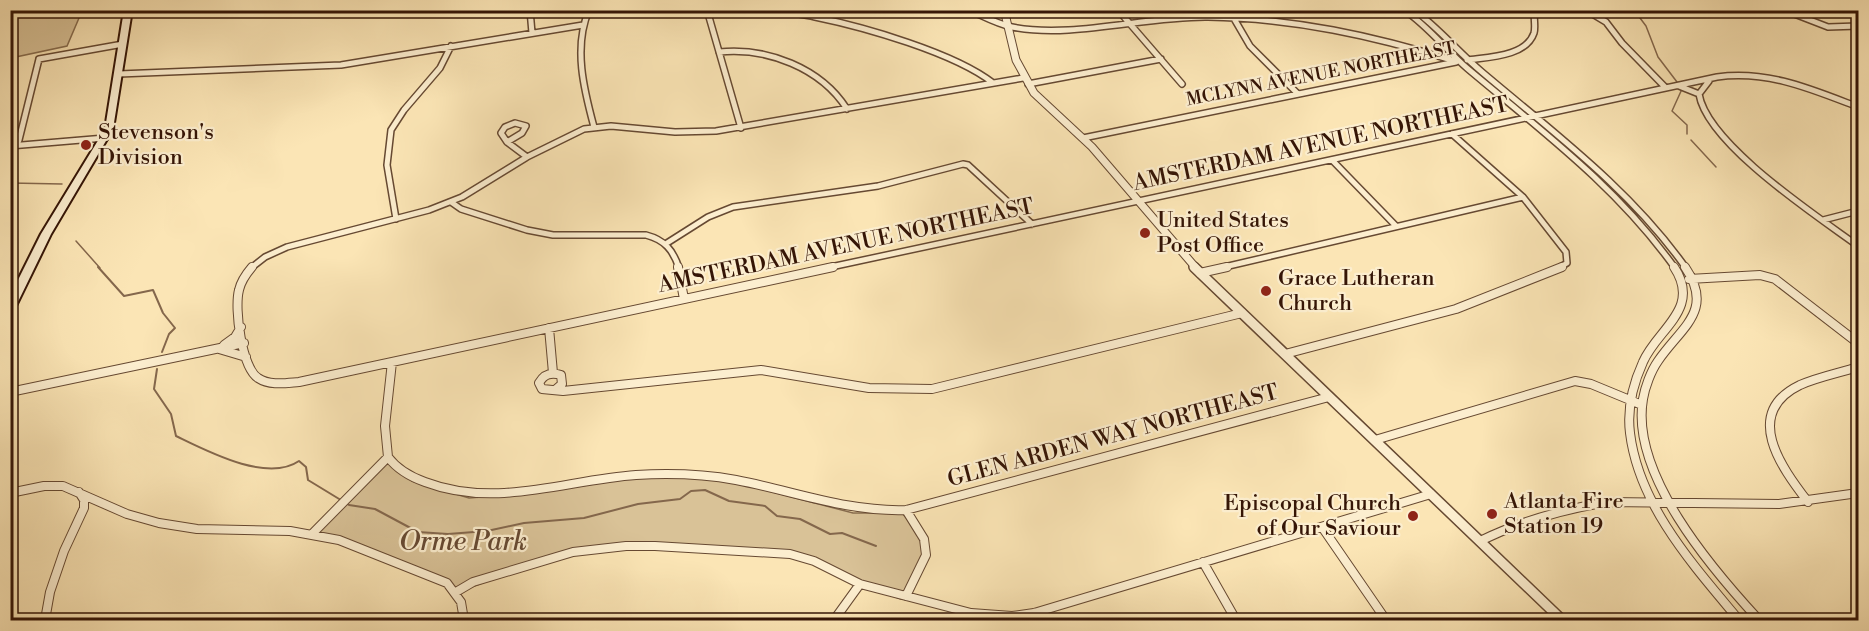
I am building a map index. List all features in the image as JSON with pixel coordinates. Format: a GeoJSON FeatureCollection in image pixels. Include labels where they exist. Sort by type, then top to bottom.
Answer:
{"type":"FeatureCollection","features":[{"type":"Feature","properties":{"kind":"main road"},"geometry":{"type":"LineString","coordinates":[[10,308],[46,234],[105,138],[112,121],[128,10]]}},
{"type":"Feature","properties":{"kind":"street"},"geometry":{"type":"LineString","coordinates":[[530,10],[532,33]]}},
{"type":"Feature","properties":{"kind":"street"},"geometry":{"type":"LineString","coordinates":[[589,10],[583,25],[585,88],[594,127],[611,126],[692,132],[741,128],[993,83],[1025,81],[1161,59]]}},
{"type":"Feature","properties":{"kind":"street"},"geometry":{"type":"LineString","coordinates":[[707,10],[741,128]]}},
{"type":"Feature","properties":{"kind":"street"},"geometry":{"type":"LineString","coordinates":[[774,10],[820,18],[929,52],[984,75],[993,83]]}},
{"type":"Feature","properties":{"kind":"street"},"geometry":{"type":"LineString","coordinates":[[969,10],[1018,28],[1178,18],[1232,18],[1298,23],[1395,42],[1458,62]]}},
{"type":"Feature","properties":{"kind":"street"},"geometry":{"type":"LineString","coordinates":[[1007,10],[1008,25],[1025,81],[1047,107],[1083,138],[1200,273],[1562,621]]}},
{"type":"Feature","properties":{"kind":"street"},"geometry":{"type":"LineString","coordinates":[[1118,10],[1182,84]]}},
{"type":"Feature","properties":{"kind":"street"},"geometry":{"type":"LineString","coordinates":[[1229,10],[1252,48],[1298,94]]}},
{"type":"Feature","properties":{"kind":"street"},"geometry":{"type":"LineString","coordinates":[[1404,10],[1422,21],[1458,62],[1596,174],[1627,205],[1682,279],[1682,307],[1646,356],[1637,374],[1630,400],[1630,437],[1638,467],[1652,501],[1663,520],[1689,558],[1739,621]]}},
{"type":"Feature","properties":{"kind":"street"},"geometry":{"type":"LineString","coordinates":[[1414,10],[1436,25],[1467,60],[1598,167],[1637,205],[1693,279],[1698,305],[1689,323],[1652,369],[1646,383],[1642,405],[1650,458],[1668,501],[1686,533],[1702,556],[1759,621]]}},
{"type":"Feature","properties":{"kind":"street","name":"MCLYNN AVENUE NORTHEAST"},"geometry":{"type":"LineString","coordinates":[[1083,138],[1509,52],[1524,46],[1533,36],[1535,10]]}},
{"type":"Feature","properties":{"kind":"street"},"geometry":{"type":"LineString","coordinates":[[1586,10],[1607,21],[1624,46],[1653,70],[1665,87]]}},
{"type":"Feature","properties":{"kind":"street"},"geometry":{"type":"LineString","coordinates":[[1784,10],[1815,25],[1833,29],[1858,26]]}},
{"type":"Feature","properties":{"kind":"street"},"geometry":{"type":"LineString","coordinates":[[119,74],[324,67],[583,25]]}},
{"type":"Feature","properties":{"kind":"street"},"geometry":{"type":"LineString","coordinates":[[13,146],[19,140],[38,58],[123,44]]}},
{"type":"Feature","properties":{"kind":"street"},"geometry":{"type":"LineString","coordinates":[[396,219],[387,165],[391,130],[404,110],[440,68],[451,46]]}},
{"type":"Feature","properties":{"kind":"street"},"geometry":{"type":"LineString","coordinates":[[1446,48],[1455,48]]}},
{"type":"Feature","properties":{"kind":"street"},"geometry":{"type":"LineString","coordinates":[[719,52],[731,51],[769,57],[802,67],[828,83],[847,109]]}},
{"type":"Feature","properties":{"kind":"street","name":"AMSTERDAM AVENUE NORTHEAST"},"geometry":{"type":"LineString","coordinates":[[594,127],[575,133],[527,157],[451,202],[286,248],[263,258],[248,271],[239,290],[237,304],[243,343],[251,373],[258,380],[284,384],[1665,87],[1747,74],[1776,78],[1858,107]]}},
{"type":"Feature","properties":{"kind":"street"},"geometry":{"type":"LineString","coordinates":[[1714,79],[1705,84],[1699,94],[1703,109],[1753,168],[1858,246]]}},
{"type":"Feature","properties":{"kind":"street"},"geometry":{"type":"LineString","coordinates":[[1678,85],[1699,94]]}},
{"type":"Feature","properties":{"kind":"street"},"geometry":{"type":"LineString","coordinates":[[1286,354],[1456,309],[1564,266],[1568,260],[1566,252],[1523,197],[1452,134]]}},
{"type":"Feature","properties":{"kind":"street"},"geometry":{"type":"LineString","coordinates":[[13,146],[105,138]]}},
{"type":"Feature","properties":{"kind":"street"},"geometry":{"type":"LineString","coordinates":[[507,142],[527,157]]}},
{"type":"Feature","properties":{"kind":"street"},"geometry":{"type":"LineString","coordinates":[[1332,160],[1396,226]]}},
{"type":"Feature","properties":{"kind":"street"},"geometry":{"type":"LineString","coordinates":[[667,243],[708,217],[733,207],[878,186],[963,164],[968,165],[1032,224]]}},
{"type":"Feature","properties":{"kind":"street"},"geometry":{"type":"LineString","coordinates":[[1200,273],[1523,197]]}},
{"type":"Feature","properties":{"kind":"street"},"geometry":{"type":"LineString","coordinates":[[451,202],[460,209],[540,233],[646,235],[667,243],[674,252],[684,299]]}},
{"type":"Feature","properties":{"kind":"street"},"geometry":{"type":"LineString","coordinates":[[1627,205],[1637,205]]}},
{"type":"Feature","properties":{"kind":"street"},"geometry":{"type":"LineString","coordinates":[[1823,220],[1858,211]]}},
{"type":"Feature","properties":{"kind":"street"},"geometry":{"type":"LineString","coordinates":[[1682,279],[1760,275],[1775,279],[1858,343]]}},
{"type":"Feature","properties":{"kind":"street"},"geometry":{"type":"LineString","coordinates":[[555,390],[564,381],[561,375],[553,373],[544,376],[539,383],[542,389],[563,391],[761,370],[869,388],[932,390],[1242,313]]}},
{"type":"Feature","properties":{"kind":"street"},"geometry":{"type":"LineString","coordinates":[[216,349],[235,337],[241,327]]}},
{"type":"Feature","properties":{"kind":"street"},"geometry":{"type":"LineString","coordinates":[[549,328],[553,373]]}},
{"type":"Feature","properties":{"kind":"street"},"geometry":{"type":"LineString","coordinates":[[10,392],[243,343]]}},
{"type":"Feature","properties":{"kind":"street"},"geometry":{"type":"LineString","coordinates":[[216,349],[246,357]]}},
{"type":"Feature","properties":{"kind":"street"},"geometry":{"type":"LineString","coordinates":[[313,533],[388,457],[386,438],[392,362]]}},
{"type":"Feature","properties":{"kind":"street"},"geometry":{"type":"LineString","coordinates":[[1808,502],[1778,460],[1770,435],[1771,414],[1785,394],[1799,386],[1858,367]]}},
{"type":"Feature","properties":{"kind":"street"},"geometry":{"type":"LineString","coordinates":[[1375,440],[1575,381],[1591,384],[1642,405]]}},
{"type":"Feature","properties":{"kind":"street","name":"GLEN ARDEN WAY NORTHEAST"},"geometry":{"type":"LineString","coordinates":[[388,457],[403,472],[422,481],[452,491],[476,495],[516,495],[620,476],[679,474],[735,480],[848,508],[906,510],[1329,397]]}},
{"type":"Feature","properties":{"kind":"street"},"geometry":{"type":"LineString","coordinates":[[10,493],[55,485],[80,492],[128,514],[159,523],[197,529],[313,533],[339,540],[436,577],[456,592],[461,602],[464,621]]}},
{"type":"Feature","properties":{"kind":"street"},"geometry":{"type":"LineString","coordinates":[[45,621],[50,592],[64,551],[84,508],[84,500],[80,492]]}},
{"type":"Feature","properties":{"kind":"street"},"geometry":{"type":"LineString","coordinates":[[1480,541],[1496,533],[1582,506],[1608,502],[1668,501],[1748,505],[1808,502],[1858,493]]}},
{"type":"Feature","properties":{"kind":"street"},"geometry":{"type":"LineString","coordinates":[[456,592],[473,582],[554,556],[591,548],[626,546],[790,554],[814,561],[860,584],[906,597],[986,616],[1012,616],[1034,613],[1431,494]]}},
{"type":"Feature","properties":{"kind":"street"},"geometry":{"type":"LineString","coordinates":[[906,510],[923,536],[927,551],[924,566],[910,583],[906,597]]}},
{"type":"Feature","properties":{"kind":"street"},"geometry":{"type":"LineString","coordinates":[[1322,526],[1386,621]]}},
{"type":"Feature","properties":{"kind":"street"},"geometry":{"type":"LineString","coordinates":[[1203,562],[1236,621]]}},
{"type":"Feature","properties":{"kind":"street"},"geometry":{"type":"LineString","coordinates":[[834,621],[860,584]]}},
{"type":"Feature","properties":{"kind":"street"},"geometry":{"type":"LineString","coordinates":[[1034,613],[1041,621]]}},
{"type":"Feature","properties":{"kind":"green space"},"geometry":{"type":"Polygon","coordinates":[[[10,11],[82,11],[67,46],[11,58],[10,11]]]}},
{"type":"Feature","properties":{"kind":"green space","name":"Orme Park"},"geometry":{"type":"Polygon","coordinates":[[[387,459],[412,481],[469,498],[544,492],[650,475],[731,481],[853,513],[902,513],[918,531],[926,561],[901,599],[850,580],[813,558],[709,549],[609,549],[538,562],[464,590],[314,535],[387,459]]]}},
{"type":"Feature","properties":{"kind":"waterway"},"geometry":{"type":"LineString","coordinates":[[1634,10],[1646,26],[1658,57],[1677,82]]}},
{"type":"Feature","properties":{"kind":"waterway"},"geometry":{"type":"LineString","coordinates":[[1682,89],[1672,111],[1687,125],[1687,134]]}},
{"type":"Feature","properties":{"kind":"waterway"},"geometry":{"type":"LineString","coordinates":[[1691,140],[1716,167]]}},
{"type":"Feature","properties":{"kind":"waterway"},"geometry":{"type":"LineString","coordinates":[[10,183],[62,184]]}},
{"type":"Feature","properties":{"kind":"waterway"},"geometry":{"type":"LineString","coordinates":[[76,241],[100,268]]}},
{"type":"Feature","properties":{"kind":"waterway"},"geometry":{"type":"LineString","coordinates":[[98,267],[124,296],[153,290],[163,313],[175,328],[169,334],[162,352]]}},
{"type":"Feature","properties":{"kind":"waterway"},"geometry":{"type":"LineString","coordinates":[[157,369],[154,389],[171,414],[176,436],[220,456],[254,467],[286,467],[299,461],[306,467],[308,480],[349,505],[375,509],[418,532],[448,534],[487,531],[524,523],[584,518],[638,504],[680,499],[691,491],[705,490],[729,501],[765,506],[777,516],[800,519],[830,534],[842,533],[876,546]]}},
{"type":"Feature","properties":{"kind":"place","name":"Stevenson's Division"},"geometry":{"type":"Point","coordinates":[86,145]}},
{"type":"Feature","properties":{"kind":"place","name":"United States Post Office"},"geometry":{"type":"Point","coordinates":[1145,233]}},
{"type":"Feature","properties":{"kind":"place","name":"Grace Lutheran Church"},"geometry":{"type":"Point","coordinates":[1266,291]}},
{"type":"Feature","properties":{"kind":"place","name":"Atlanta Fire Station 19"},"geometry":{"type":"Point","coordinates":[1492,514]}},
{"type":"Feature","properties":{"kind":"place","name":"Episcopal Church of Our Saviour"},"geometry":{"type":"Point","coordinates":[1413,516]}}]}
